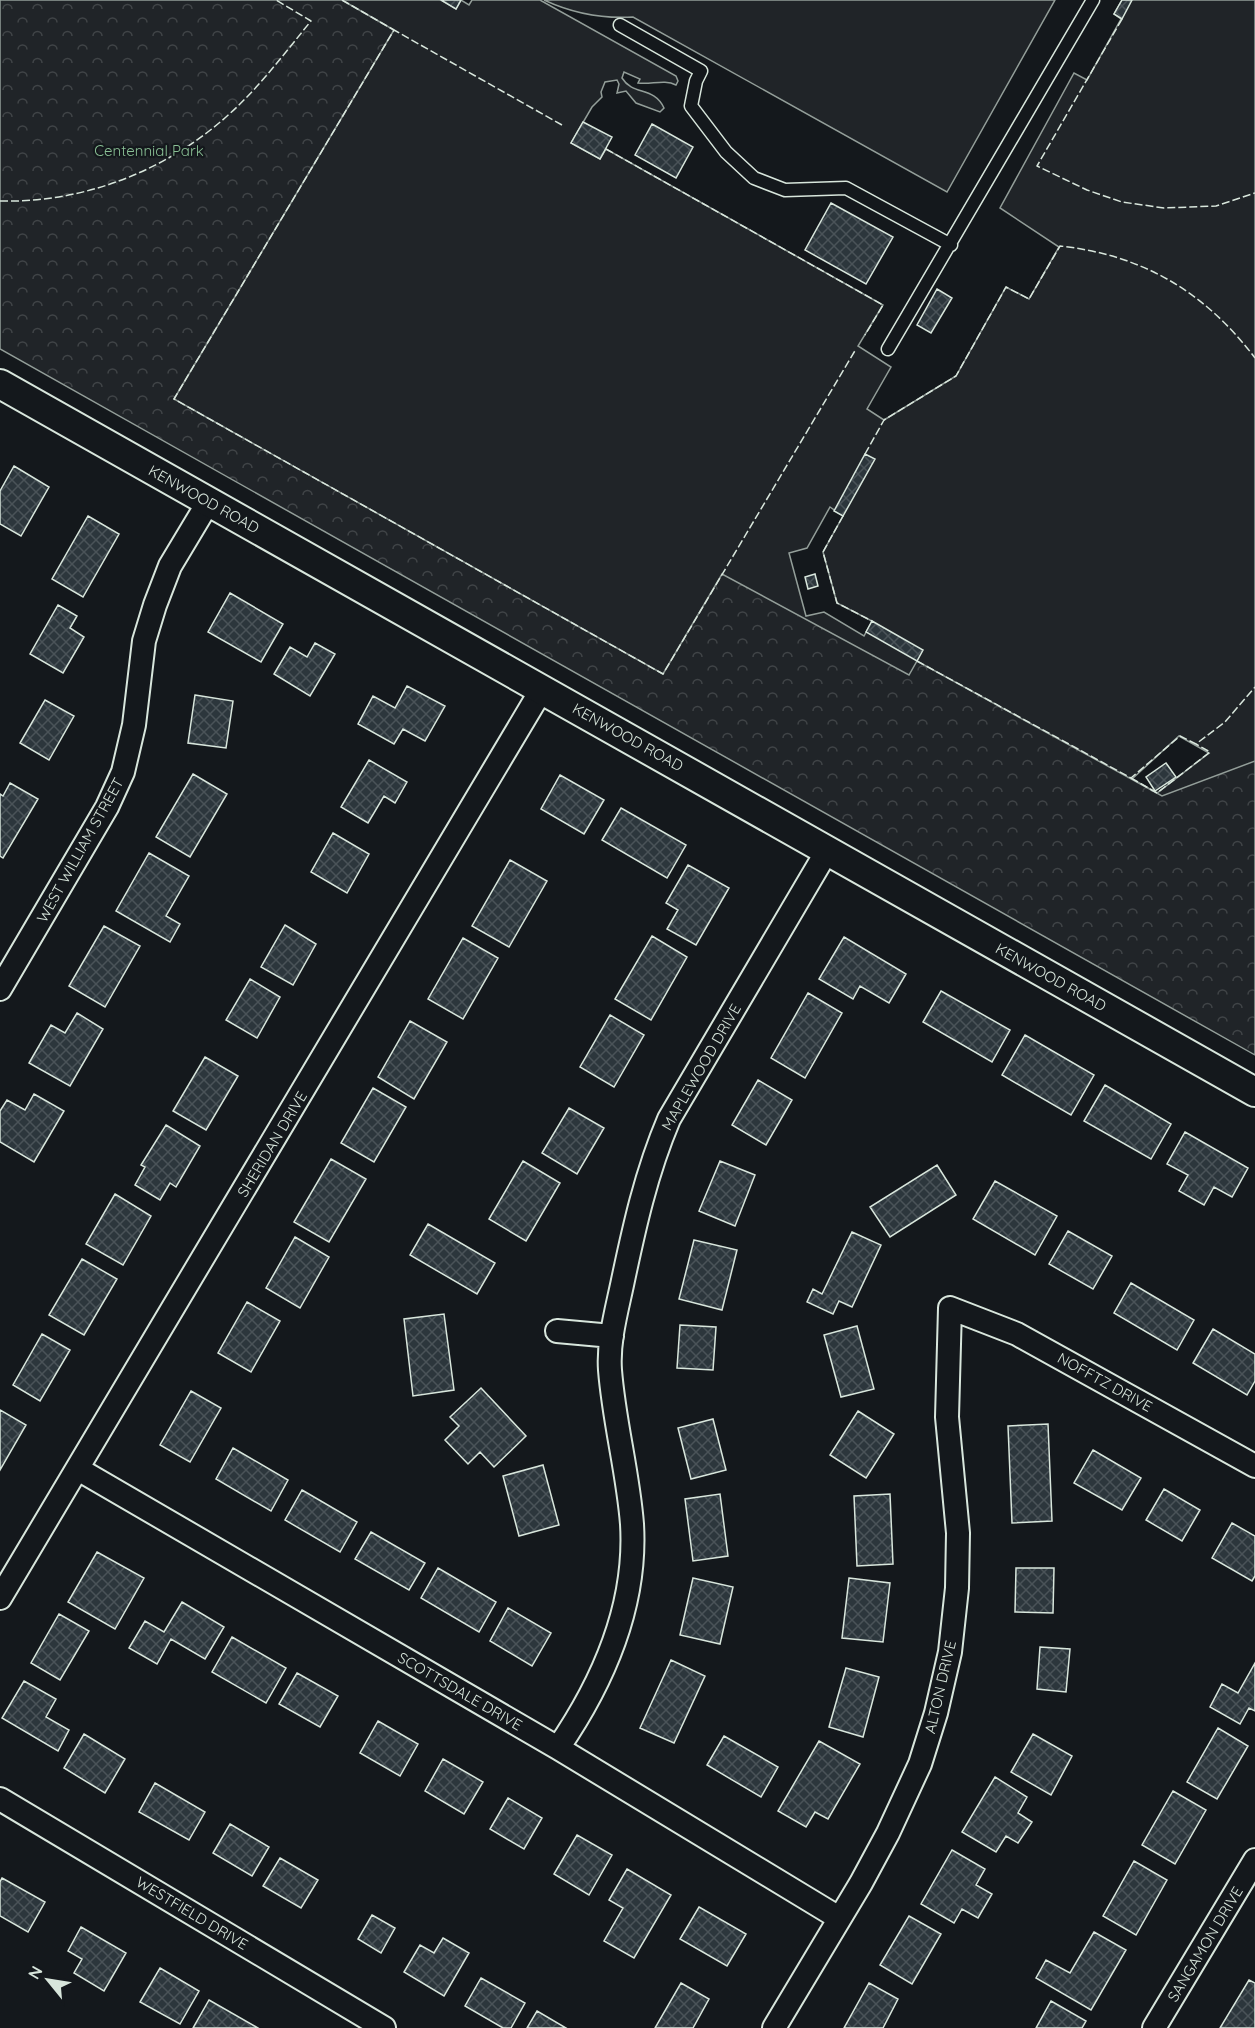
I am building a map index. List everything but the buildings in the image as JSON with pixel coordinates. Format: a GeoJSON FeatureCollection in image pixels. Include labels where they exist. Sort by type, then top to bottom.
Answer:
{"type":"FeatureCollection","features":[{"type":"Feature","properties":{"kind":"street","name":"KENWOOD ROAD"},"geometry":{"type":"LineString","coordinates":[[0,384],[1255,1092]]}},
{"type":"Feature","properties":{"kind":"street","name":"WEST WILLIAM STREET"},"geometry":{"type":"LineString","coordinates":[[0,989],[107,807],[123,772],[134,725],[144,641],[154,605],[170,566],[209,501]]}},
{"type":"Feature","properties":{"kind":"street","name":"SHERIDAN DRIVE"},"geometry":{"type":"LineString","coordinates":[[0,1598],[542,689]]}},
{"type":"Feature","properties":{"kind":"street","name":"MAPLEWOOD DRIVE"},"geometry":{"type":"LineString","coordinates":[[558,1748],[591,1695],[608,1660],[621,1627],[628,1595],[632,1563],[632,1523],[610,1370],[612,1336],[637,1214],[657,1148],[669,1119],[827,851]]}},
{"type":"Feature","properties":{"kind":"street","name":"NOFFTZ DRIVE"},"geometry":{"type":"LineString","coordinates":[[950,1308],[1017,1334],[1255,1466]]}},
{"type":"Feature","properties":{"kind":"street","name":"ALTON DRIVE"},"geometry":{"type":"LineString","coordinates":[[774,2028],[888,1833],[920,1764],[936,1713],[950,1652],[957,1588],[958,1533],[947,1417],[950,1308]]}},
{"type":"Feature","properties":{"kind":"street"},"geometry":{"type":"LineString","coordinates":[[557,1331],[612,1336]]}},
{"type":"Feature","properties":{"kind":"street","name":"SCOTTSDALE DRIVE"},"geometry":{"type":"LineString","coordinates":[[78,1469],[558,1748],[839,1918]]}},
{"type":"Feature","properties":{"kind":"street","name":"WESTFIELD DRIVE"},"geometry":{"type":"LineString","coordinates":[[0,1799],[384,2028]]}},
{"type":"Feature","properties":{"kind":"street","name":"SANGAMON DRIVE"},"geometry":{"type":"LineString","coordinates":[[1154,2028],[1255,1860]]}},
{"type":"Feature","properties":{"kind":"lane"},"geometry":{"type":"LineString","coordinates":[[888,349],[1093,0]]}},
{"type":"Feature","properties":{"kind":"lane"},"geometry":{"type":"LineString","coordinates":[[620,25],[701,71],[696,81],[692,106],[726,152],[754,178],[785,190],[846,188],[951,245]]}},
{"type":"Feature","properties":{"kind":"green space"},"geometry":{"type":"Polygon","coordinates":[[[0,0],[441,0],[456,9],[461,0],[469,5],[472,0],[540,0],[676,76],[678,81],[676,85],[667,82],[638,83],[640,79],[624,72],[622,78],[627,84],[660,101],[664,108],[660,112],[636,103],[626,91],[617,93],[619,84],[617,80],[605,82],[601,92],[602,97],[592,107],[571,143],[600,159],[606,149],[883,305],[858,346],[891,367],[867,409],[884,420],[956,376],[1006,287],[1029,299],[1059,247],[1000,208],[1074,73],[1087,80],[1121,19],[1114,14],[1122,0],[1255,0],[1255,852],[1165,934],[0,345],[0,0]],[[830,507],[807,548],[789,553],[806,616],[824,612],[864,636],[872,621],[837,603],[823,552],[843,516],[830,507]],[[1179,736],[1132,779],[1157,793],[1209,753],[1179,736]]]}},
{"type":"Feature","properties":{"kind":"green space","name":"Centennial Park"},"geometry":{"type":"Polygon","coordinates":[[[0,0],[342,0],[394,30],[174,399],[663,674],[722,574],[909,675],[917,661],[1162,796],[1255,761],[1255,1055],[0,349],[0,0]]]}},
{"type":"Feature","properties":{"kind":"green space"},"geometry":{"type":"Polygon","coordinates":[[[544,0],[1055,0],[947,192],[633,17],[587,14],[544,0]]]}},
{"type":"Feature","properties":{"kind":"fence"},"geometry":{"type":"LineString","coordinates":[[0,201],[31,200],[91,190],[149,168],[176,154],[202,136],[249,95],[311,21],[276,0]]}},
{"type":"Feature","properties":{"kind":"fence"},"geometry":{"type":"LineString","coordinates":[[342,0],[394,30]]}},
{"type":"Feature","properties":{"kind":"fence"},"geometry":{"type":"LineString","coordinates":[[1122,19],[1037,166],[1087,190],[1122,202],[1164,208],[1216,206],[1255,193]]}},
{"type":"Feature","properties":{"kind":"fence"},"geometry":{"type":"LineString","coordinates":[[562,125],[394,30],[174,399],[663,674],[856,349]]}},
{"type":"Feature","properties":{"kind":"fence"},"geometry":{"type":"LineString","coordinates":[[606,149],[883,305],[865,335]]}},
{"type":"Feature","properties":{"kind":"fence"},"geometry":{"type":"LineString","coordinates":[[865,454],[884,420],[956,376],[1006,287],[1029,299],[1060,246],[1118,258],[1170,281],[1215,314],[1255,358]]}},
{"type":"Feature","properties":{"kind":"fence"},"geometry":{"type":"LineString","coordinates":[[843,516],[823,552],[837,603],[872,621]]}},
{"type":"Feature","properties":{"kind":"fence"},"geometry":{"type":"LineString","coordinates":[[917,661],[1131,778],[1180,736],[1196,744],[1225,722],[1255,687]]}},
{"type":"Feature","properties":{"kind":"fence"},"geometry":{"type":"LineString","coordinates":[[1131,778],[1157,793],[1210,752],[1196,744]]}}]}
